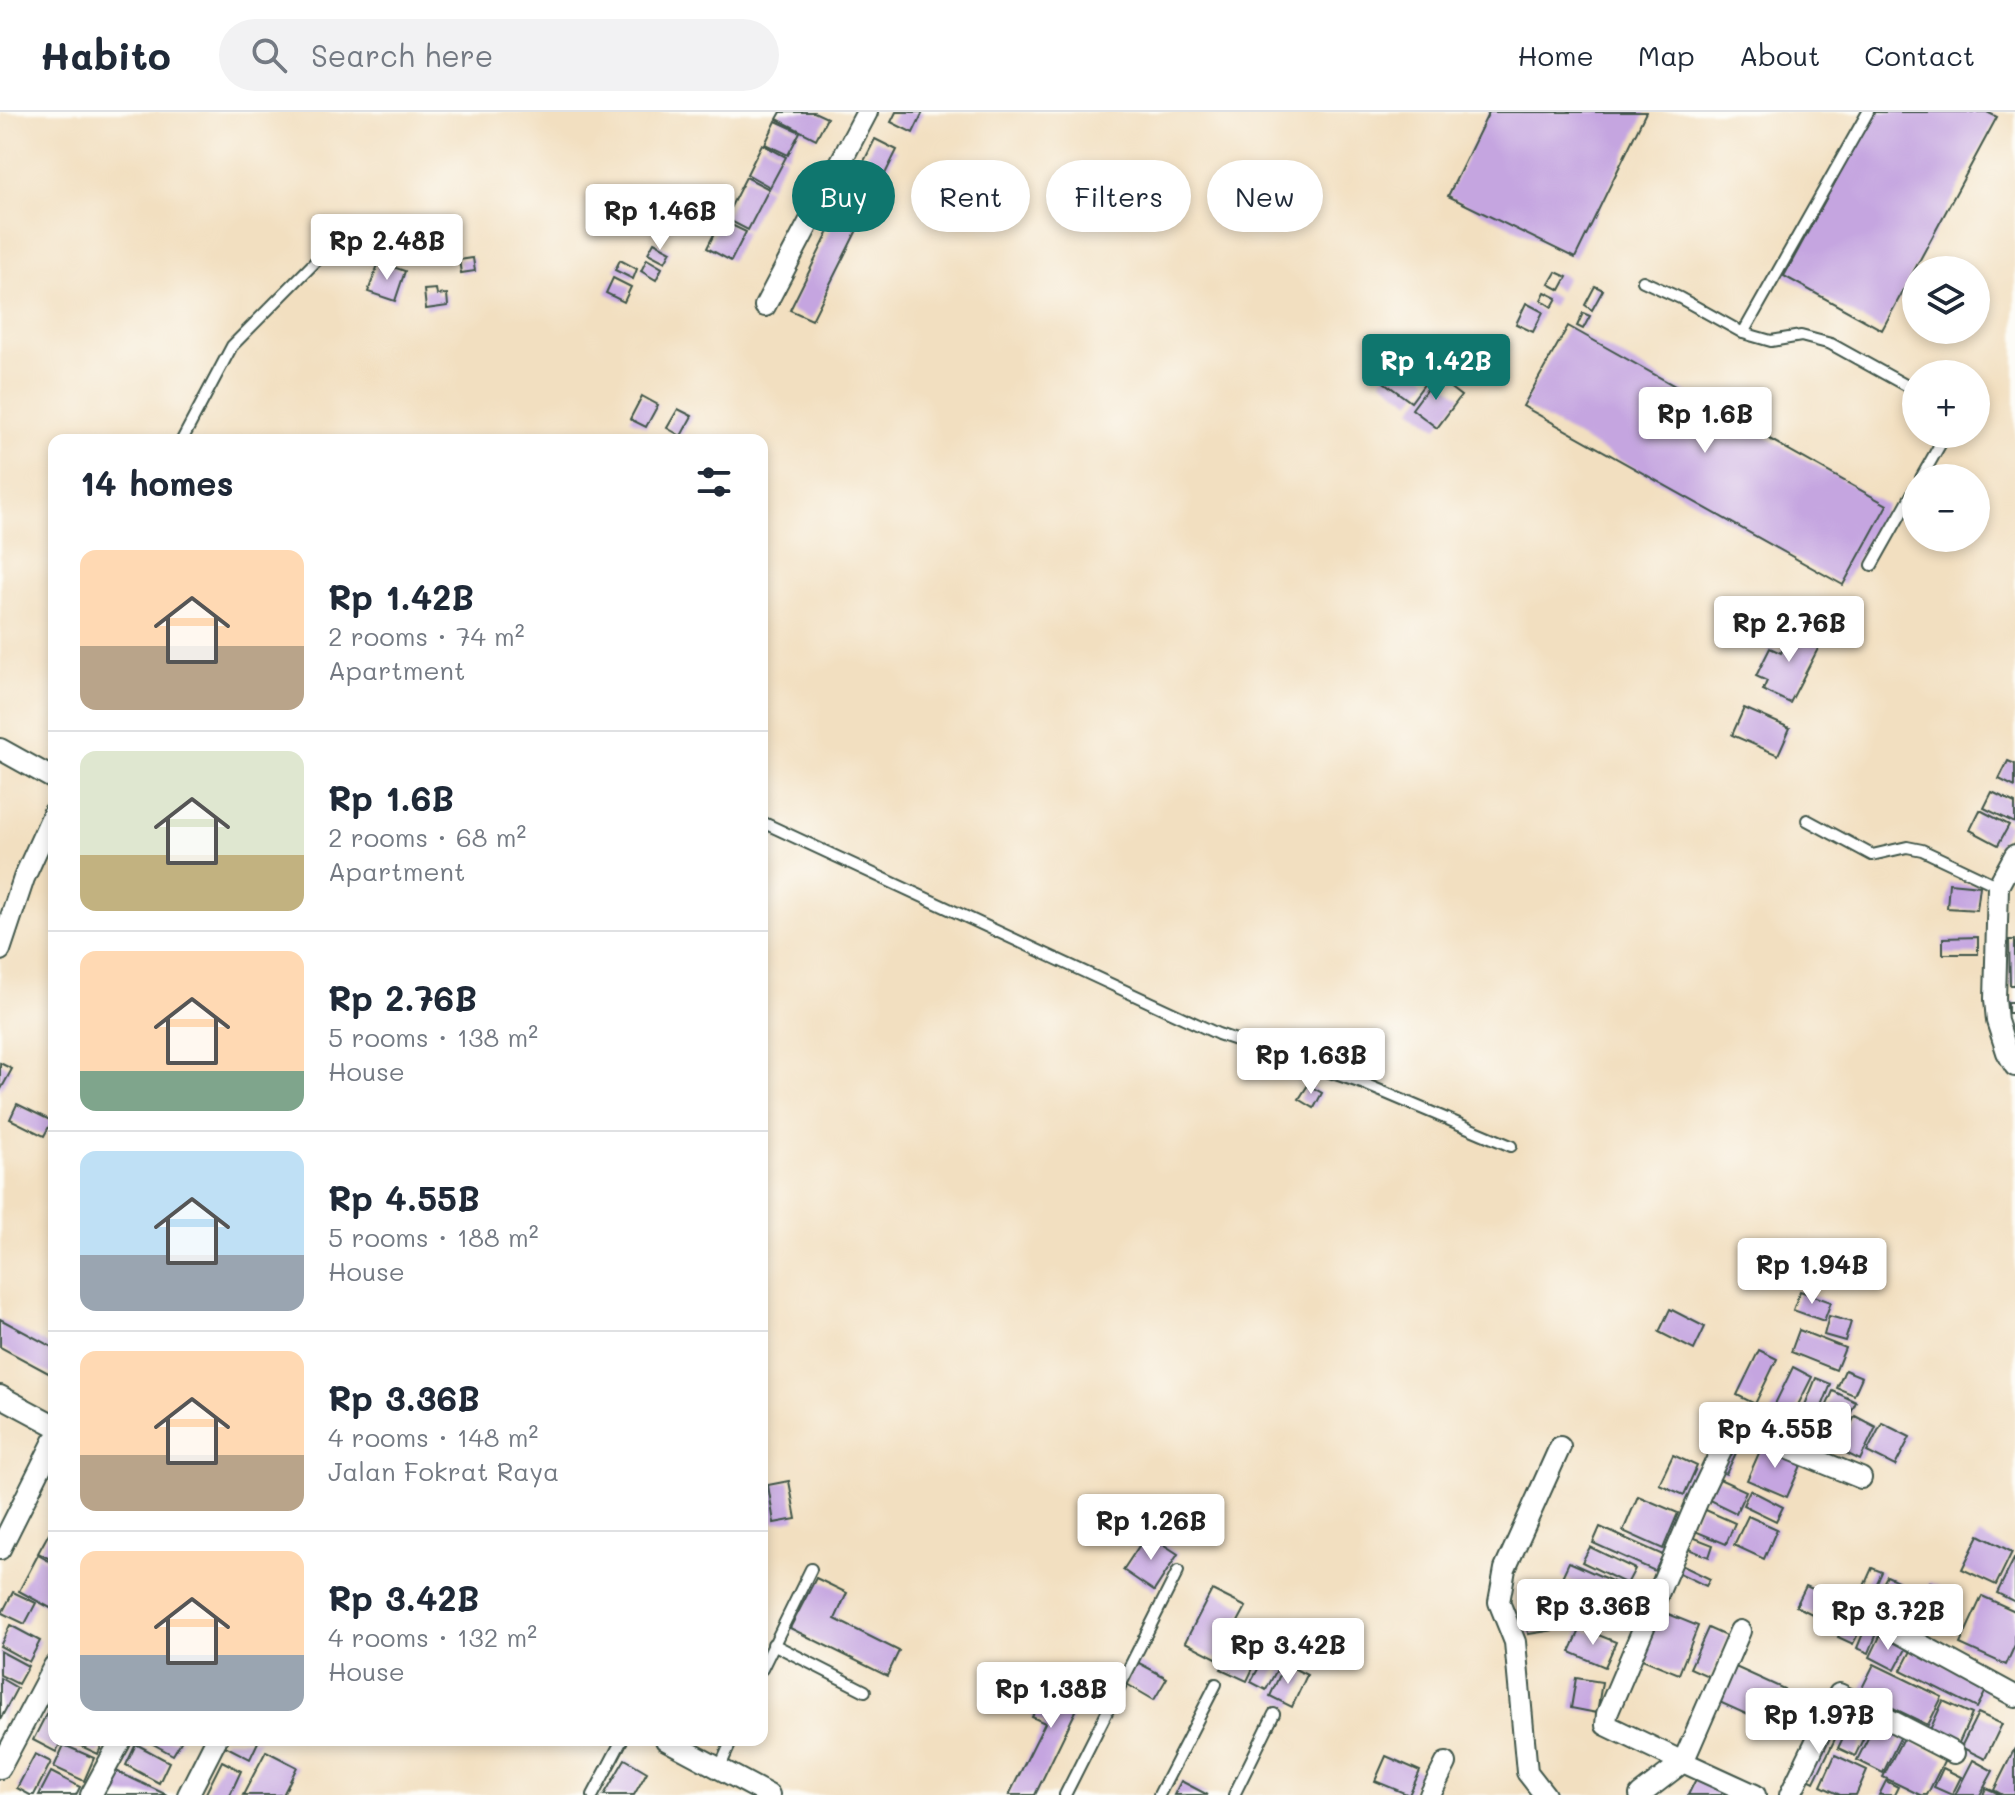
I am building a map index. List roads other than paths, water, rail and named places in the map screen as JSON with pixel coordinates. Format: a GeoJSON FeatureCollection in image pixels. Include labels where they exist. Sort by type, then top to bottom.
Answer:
{"type":"FeatureCollection","features":[{"type":"Feature","properties":{"kind":"street"},"geometry":{"type":"LineString","coordinates":[[765,306],[867,112]]}},
{"type":"Feature","properties":{"kind":"street"},"geometry":{"type":"LineString","coordinates":[[0,749],[48,776]]}},
{"type":"Feature","properties":{"kind":"street"},"geometry":{"type":"LineString","coordinates":[[0,950],[24,878],[48,825]]}},
{"type":"Feature","properties":{"kind":"street"},"geometry":{"type":"LineString","coordinates":[[2015,855],[2007,886],[2005,1000],[1997,1021],[2015,1066]]}},
{"type":"Feature","properties":{"kind":"street"},"geometry":{"type":"LineString","coordinates":[[0,1396],[48,1422]]}},
{"type":"Feature","properties":{"kind":"street"},"geometry":{"type":"LineString","coordinates":[[1755,1795],[1609,1728],[1605,1722],[1700,1495],[1733,1426],[1861,1478]]}},
{"type":"Feature","properties":{"kind":"street"},"geometry":{"type":"LineString","coordinates":[[1545,1795],[1527,1772],[1515,1642],[1499,1602],[1505,1569],[1560,1447]]}},
{"type":"Feature","properties":{"kind":"street"},"geometry":{"type":"LineString","coordinates":[[0,1549],[48,1453]]}},
{"type":"Feature","properties":{"kind":"street"},"geometry":{"type":"LineString","coordinates":[[1870,1617],[2015,1696]]}},
{"type":"Feature","properties":{"kind":"street"},"geometry":{"type":"LineString","coordinates":[[1640,1795],[1683,1762],[1740,1631]]}},
{"type":"Feature","properties":{"kind":"street"},"geometry":{"type":"LineString","coordinates":[[0,1768],[48,1677]]}},
{"type":"Feature","properties":{"kind":"street"},"geometry":{"type":"LineString","coordinates":[[1790,1795],[1839,1694],[1954,1753]]}},
{"type":"Feature","properties":{"kind":"street"},"geometry":{"type":"LineString","coordinates":[[91,1795],[118,1746]]}},
{"type":"Feature","properties":{"kind":"street"},"geometry":{"type":"LineString","coordinates":[[188,1795],[213,1746]]}},
{"type":"Feature","properties":{"kind":"street"},"geometry":{"type":"LineString","coordinates":[[677,1746],[769,1795]]}},
{"type":"Feature","properties":{"kind":"street"},"geometry":{"type":"LineString","coordinates":[[1430,1795],[1446,1763]]}},
{"type":"Feature","properties":{"kind":"lane"},"geometry":{"type":"LineString","coordinates":[[1743,333],[1868,112]]}},
{"type":"Feature","properties":{"kind":"lane"},"geometry":{"type":"LineString","coordinates":[[185,434],[232,346],[321,256]]}},
{"type":"Feature","properties":{"kind":"lane"},"geometry":{"type":"LineString","coordinates":[[1643,281],[1743,333],[1771,341],[1801,336],[1822,341],[1902,384]]}},
{"type":"Feature","properties":{"kind":"lane"},"geometry":{"type":"LineString","coordinates":[[1872,565],[1902,512]]}},
{"type":"Feature","properties":{"kind":"lane"},"geometry":{"type":"LineString","coordinates":[[1807,820],[1872,855],[1907,847],[1922,850],[2007,886]]}},
{"type":"Feature","properties":{"kind":"lane"},"geometry":{"type":"LineString","coordinates":[[768,825],[1218,1034],[1362,1083],[1511,1146]]}},
{"type":"Feature","properties":{"kind":"lane"},"geometry":{"type":"LineString","coordinates":[[768,1655],[811,1569]]}},
{"type":"Feature","properties":{"kind":"lane"},"geometry":{"type":"LineString","coordinates":[[1065,1795],[1178,1571]]}},
{"type":"Feature","properties":{"kind":"lane"},"geometry":{"type":"LineString","coordinates":[[773,1644],[865,1691]]}},
{"type":"Feature","properties":{"kind":"lane"},"geometry":{"type":"LineString","coordinates":[[1159,1795],[1216,1684]]}},
{"type":"Feature","properties":{"kind":"lane"},"geometry":{"type":"LineString","coordinates":[[1234,1795],[1274,1714]]}},
{"type":"Feature","properties":{"kind":"lane"},"geometry":{"type":"LineString","coordinates":[[593,1795],[619,1746]]}},
{"type":"Feature","properties":{"kind":"lane"},"geometry":{"type":"LineString","coordinates":[[719,1769],[729,1746]]}}]}
